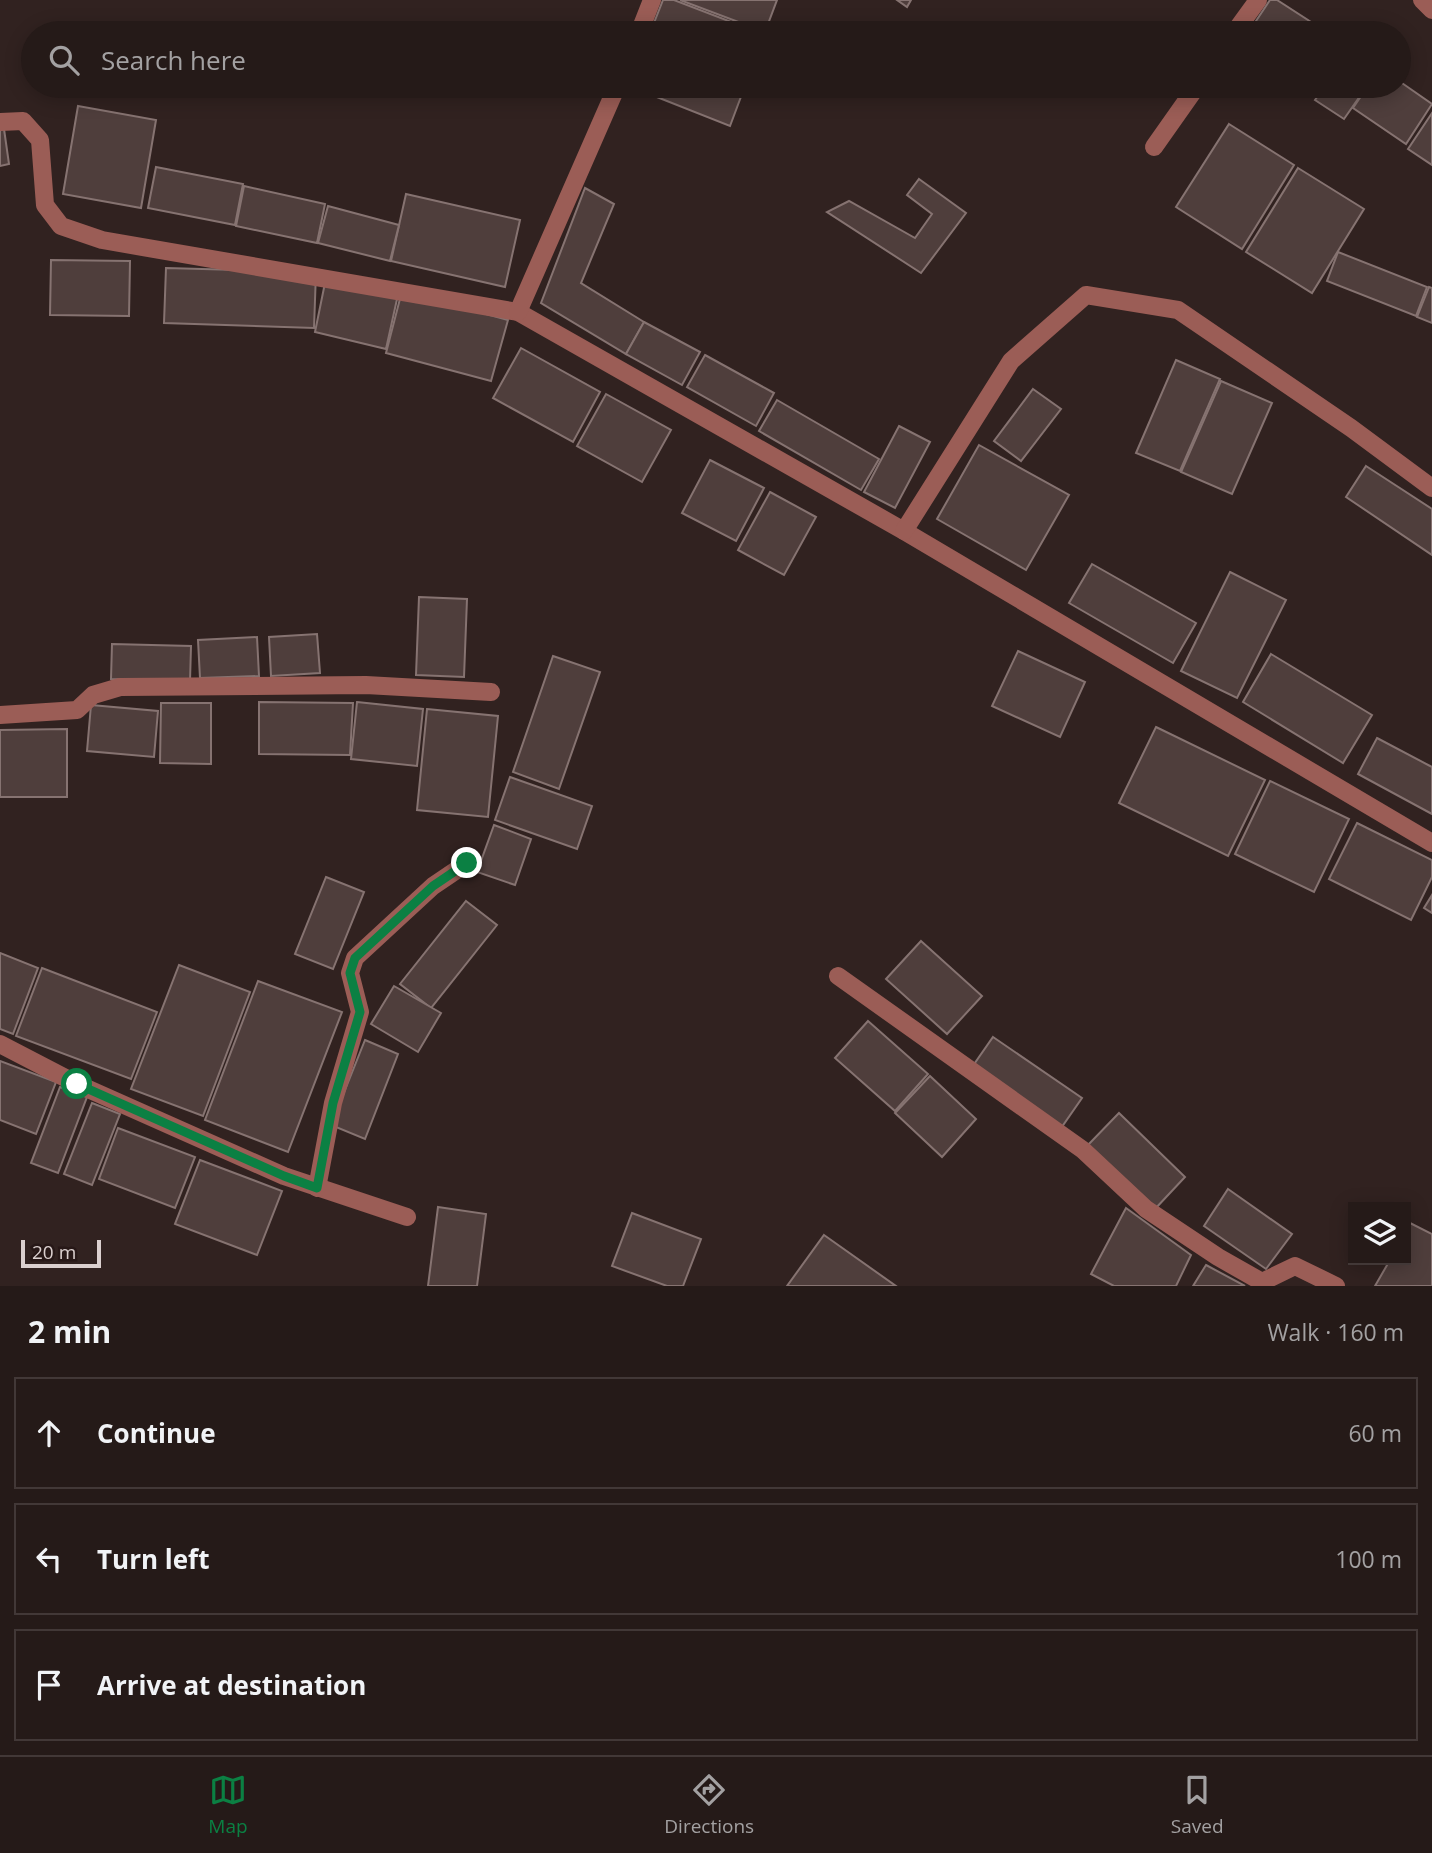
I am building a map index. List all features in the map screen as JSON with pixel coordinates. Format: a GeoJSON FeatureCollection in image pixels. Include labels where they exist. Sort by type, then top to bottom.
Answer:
{"type":"FeatureCollection","features":[{"type":"Feature","properties":{"kind":"street"},"geometry":{"type":"LineString","coordinates":[[644,21],[652,0]]}},
{"type":"Feature","properties":{"kind":"street"},"geometry":{"type":"LineString","coordinates":[[1243,21],[1258,0]]}},
{"type":"Feature","properties":{"kind":"street"},"geometry":{"type":"LineString","coordinates":[[1422,0],[1432,10]]}},
{"type":"Feature","properties":{"kind":"street"},"geometry":{"type":"LineString","coordinates":[[518,312],[612,98]]}},
{"type":"Feature","properties":{"kind":"street"},"geometry":{"type":"LineString","coordinates":[[1154,148],[1189,98]]}},
{"type":"Feature","properties":{"kind":"street"},"geometry":{"type":"LineString","coordinates":[[0,122],[23,121],[40,140],[45,205],[61,226],[102,240],[518,312],[904,531],[1432,844]]}},
{"type":"Feature","properties":{"kind":"street"},"geometry":{"type":"LineString","coordinates":[[904,531],[1011,361],[1086,295],[1178,310],[1351,428],[1432,488]]}},
{"type":"Feature","properties":{"kind":"street"},"geometry":{"type":"LineString","coordinates":[[0,715],[76,710],[93,695],[120,687],[366,685],[491,692]]}},
{"type":"Feature","properties":{"kind":"street"},"geometry":{"type":"LineString","coordinates":[[317,1188],[333,1103],[360,1012],[350,973],[355,958],[433,886],[467,863]]}},
{"type":"Feature","properties":{"kind":"street"},"geometry":{"type":"LineString","coordinates":[[838,976],[1083,1150],[1146,1209],[1218,1257],[1262,1282],[1295,1266],[1336,1286]]}},
{"type":"Feature","properties":{"kind":"street"},"geometry":{"type":"LineString","coordinates":[[0,1044],[77,1084],[284,1176],[407,1217]]}},
{"type":"Feature","properties":{"kind":"building"},"geometry":{"type":"Polygon","coordinates":[[[663,0],[674,0],[729,21],[655,21],[663,0]]]}},
{"type":"Feature","properties":{"kind":"building"},"geometry":{"type":"Polygon","coordinates":[[[680,0],[777,0],[769,21],[736,21],[680,0]]]}},
{"type":"Feature","properties":{"kind":"building"},"geometry":{"type":"Polygon","coordinates":[[[897,0],[911,0],[907,7],[897,0]]]}},
{"type":"Feature","properties":{"kind":"building"},"geometry":{"type":"Polygon","coordinates":[[[1270,0],[1277,0],[1309,21],[1256,21],[1270,0]]]}},
{"type":"Feature","properties":{"kind":"building"},"geometry":{"type":"Polygon","coordinates":[[[1411,89],[1432,104],[1406,144],[1353,108],[1360,98],[1411,98],[1411,89]]]}},
{"type":"Feature","properties":{"kind":"building"},"geometry":{"type":"Polygon","coordinates":[[[659,98],[740,98],[730,126],[659,98]]]}},
{"type":"Feature","properties":{"kind":"building"},"geometry":{"type":"Polygon","coordinates":[[[1316,98],[1359,98],[1344,119],[1315,100],[1316,98]]]}},
{"type":"Feature","properties":{"kind":"building"},"geometry":{"type":"Polygon","coordinates":[[[78,106],[156,120],[141,208],[63,194],[78,106]]]}},
{"type":"Feature","properties":{"kind":"building"},"geometry":{"type":"Polygon","coordinates":[[[1432,113],[1432,165],[1408,149],[1432,113]]]}},
{"type":"Feature","properties":{"kind":"building"},"geometry":{"type":"Polygon","coordinates":[[[1229,124],[1294,165],[1242,249],[1176,207],[1229,124]]]}},
{"type":"Feature","properties":{"kind":"building"},"geometry":{"type":"Polygon","coordinates":[[[4,129],[9,164],[0,166],[0,130],[4,129]]]}},
{"type":"Feature","properties":{"kind":"building"},"geometry":{"type":"Polygon","coordinates":[[[156,167],[243,184],[235,225],[148,208],[156,167]]]}},
{"type":"Feature","properties":{"kind":"building"},"geometry":{"type":"Polygon","coordinates":[[[1298,168],[1364,209],[1312,293],[1246,252],[1298,168]]]}},
{"type":"Feature","properties":{"kind":"building"},"geometry":{"type":"Polygon","coordinates":[[[919,179],[966,213],[921,273],[827,212],[849,201],[915,238],[932,214],[907,195],[919,179]]]}},
{"type":"Feature","properties":{"kind":"building"},"geometry":{"type":"Polygon","coordinates":[[[244,186],[325,204],[317,243],[236,226],[244,186]]]}},
{"type":"Feature","properties":{"kind":"building"},"geometry":{"type":"Polygon","coordinates":[[[585,188],[614,204],[581,283],[644,322],[626,354],[541,303],[585,188]]]}},
{"type":"Feature","properties":{"kind":"building"},"geometry":{"type":"Polygon","coordinates":[[[406,194],[520,220],[505,287],[391,261],[406,194]]]}},
{"type":"Feature","properties":{"kind":"building"},"geometry":{"type":"Polygon","coordinates":[[[328,206],[399,225],[390,261],[318,243],[328,206]]]}},
{"type":"Feature","properties":{"kind":"building"},"geometry":{"type":"Polygon","coordinates":[[[1338,252],[1427,287],[1416,316],[1327,281],[1338,252]]]}},
{"type":"Feature","properties":{"kind":"building"},"geometry":{"type":"Polygon","coordinates":[[[51,260],[130,261],[129,316],[50,315],[51,260]]]}},
{"type":"Feature","properties":{"kind":"building"},"geometry":{"type":"Polygon","coordinates":[[[166,268],[316,272],[314,328],[164,323],[166,268]]]}},
{"type":"Feature","properties":{"kind":"building"},"geometry":{"type":"Polygon","coordinates":[[[327,273],[399,290],[386,349],[315,332],[327,273]]]}},
{"type":"Feature","properties":{"kind":"building"},"geometry":{"type":"Polygon","coordinates":[[[1429,287],[1432,288],[1432,323],[1417,317],[1429,287]]]}},
{"type":"Feature","properties":{"kind":"building"},"geometry":{"type":"Polygon","coordinates":[[[402,291],[508,320],[491,381],[386,353],[402,291]]]}},
{"type":"Feature","properties":{"kind":"building"},"geometry":{"type":"Polygon","coordinates":[[[644,322],[700,352],[682,385],[626,354],[644,322]]]}},
{"type":"Feature","properties":{"kind":"building"},"geometry":{"type":"Polygon","coordinates":[[[521,348],[600,392],[573,442],[493,398],[521,348]]]}},
{"type":"Feature","properties":{"kind":"building"},"geometry":{"type":"Polygon","coordinates":[[[705,355],[774,393],[756,426],[687,387],[705,355]]]}},
{"type":"Feature","properties":{"kind":"building"},"geometry":{"type":"Polygon","coordinates":[[[1176,360],[1220,379],[1180,471],[1136,453],[1176,360]]]}},
{"type":"Feature","properties":{"kind":"building"},"geometry":{"type":"Polygon","coordinates":[[[1221,381],[1272,403],[1232,494],[1181,472],[1221,381]]]}},
{"type":"Feature","properties":{"kind":"building"},"geometry":{"type":"Polygon","coordinates":[[[1033,389],[1061,409],[1021,461],[994,441],[1033,389]]]}},
{"type":"Feature","properties":{"kind":"building"},"geometry":{"type":"Polygon","coordinates":[[[606,394],[671,430],[642,482],[577,446],[606,394]]]}},
{"type":"Feature","properties":{"kind":"building"},"geometry":{"type":"Polygon","coordinates":[[[777,400],[879,459],[861,490],[759,431],[777,400]]]}},
{"type":"Feature","properties":{"kind":"building"},"geometry":{"type":"Polygon","coordinates":[[[899,426],[930,442],[895,508],[864,492],[899,426]]]}},
{"type":"Feature","properties":{"kind":"building"},"geometry":{"type":"Polygon","coordinates":[[[979,445],[1069,495],[1026,570],[937,519],[979,445]]]}},
{"type":"Feature","properties":{"kind":"building"},"geometry":{"type":"Polygon","coordinates":[[[710,460],[764,488],[736,541],[682,513],[710,460]]]}},
{"type":"Feature","properties":{"kind":"building"},"geometry":{"type":"Polygon","coordinates":[[[1366,466],[1432,509],[1432,555],[1346,497],[1366,466]]]}},
{"type":"Feature","properties":{"kind":"building"},"geometry":{"type":"Polygon","coordinates":[[[770,492],[816,517],[784,575],[738,550],[770,492]]]}},
{"type":"Feature","properties":{"kind":"building"},"geometry":{"type":"Polygon","coordinates":[[[1092,564],[1196,623],[1173,663],[1069,603],[1092,564]]]}},
{"type":"Feature","properties":{"kind":"building"},"geometry":{"type":"Polygon","coordinates":[[[1230,572],[1286,600],[1237,698],[1181,671],[1230,572]]]}},
{"type":"Feature","properties":{"kind":"building"},"geometry":{"type":"Polygon","coordinates":[[[419,597],[467,599],[464,677],[416,675],[419,597]]]}},
{"type":"Feature","properties":{"kind":"building"},"geometry":{"type":"Polygon","coordinates":[[[317,634],[320,673],[271,676],[269,637],[317,634]]]}},
{"type":"Feature","properties":{"kind":"building"},"geometry":{"type":"Polygon","coordinates":[[[257,637],[259,676],[200,678],[198,640],[257,637]]]}},
{"type":"Feature","properties":{"kind":"building"},"geometry":{"type":"Polygon","coordinates":[[[112,644],[191,646],[190,681],[111,679],[112,644]]]}},
{"type":"Feature","properties":{"kind":"building"},"geometry":{"type":"Polygon","coordinates":[[[1018,651],[1085,682],[1060,737],[992,706],[1018,651]]]}},
{"type":"Feature","properties":{"kind":"building"},"geometry":{"type":"Polygon","coordinates":[[[1271,654],[1372,715],[1343,763],[1243,702],[1271,654]]]}},
{"type":"Feature","properties":{"kind":"building"},"geometry":{"type":"Polygon","coordinates":[[[553,656],[600,672],[559,789],[513,772],[553,656]]]}},
{"type":"Feature","properties":{"kind":"building"},"geometry":{"type":"Polygon","coordinates":[[[259,702],[353,703],[350,755],[259,754],[259,702]]]}},
{"type":"Feature","properties":{"kind":"building"},"geometry":{"type":"Polygon","coordinates":[[[357,702],[423,709],[417,766],[351,759],[357,702]]]}},
{"type":"Feature","properties":{"kind":"building"},"geometry":{"type":"Polygon","coordinates":[[[161,703],[211,703],[211,764],[160,763],[161,703]]]}},
{"type":"Feature","properties":{"kind":"building"},"geometry":{"type":"Polygon","coordinates":[[[91,705],[158,711],[154,757],[87,751],[91,705]]]}},
{"type":"Feature","properties":{"kind":"building"},"geometry":{"type":"Polygon","coordinates":[[[427,709],[498,716],[488,817],[417,810],[427,709]]]}},
{"type":"Feature","properties":{"kind":"building"},"geometry":{"type":"Polygon","coordinates":[[[1156,727],[1265,780],[1228,856],[1119,803],[1156,727]]]}},
{"type":"Feature","properties":{"kind":"building"},"geometry":{"type":"Polygon","coordinates":[[[67,729],[67,797],[0,797],[0,730],[67,729]]]}},
{"type":"Feature","properties":{"kind":"building"},"geometry":{"type":"Polygon","coordinates":[[[1377,738],[1432,767],[1432,814],[1358,774],[1377,738]]]}},
{"type":"Feature","properties":{"kind":"building"},"geometry":{"type":"Polygon","coordinates":[[[510,777],[592,806],[577,849],[495,820],[510,777]]]}},
{"type":"Feature","properties":{"kind":"building"},"geometry":{"type":"Polygon","coordinates":[[[1270,781],[1349,819],[1314,892],[1235,854],[1270,781]]]}},
{"type":"Feature","properties":{"kind":"building"},"geometry":{"type":"Polygon","coordinates":[[[1357,823],[1432,860],[1432,877],[1411,920],[1329,879],[1357,823]]]}},
{"type":"Feature","properties":{"kind":"building"},"geometry":{"type":"Polygon","coordinates":[[[494,825],[531,839],[515,885],[477,872],[494,825]]]}},
{"type":"Feature","properties":{"kind":"building"},"geometry":{"type":"Polygon","coordinates":[[[326,877],[364,892],[333,969],[295,954],[326,877]]]}},
{"type":"Feature","properties":{"kind":"building"},"geometry":{"type":"Polygon","coordinates":[[[1432,895],[1432,913],[1424,908],[1432,895]]]}},
{"type":"Feature","properties":{"kind":"building"},"geometry":{"type":"Polygon","coordinates":[[[466,901],[497,925],[431,1008],[400,984],[466,901]]]}},
{"type":"Feature","properties":{"kind":"building"},"geometry":{"type":"Polygon","coordinates":[[[921,941],[982,996],[947,1034],[886,979],[921,941]]]}},
{"type":"Feature","properties":{"kind":"building"},"geometry":{"type":"Polygon","coordinates":[[[0,953],[38,968],[13,1034],[0,1029],[0,953]]]}},
{"type":"Feature","properties":{"kind":"building"},"geometry":{"type":"Polygon","coordinates":[[[179,965],[250,992],[203,1116],[131,1089],[179,965]]]}},
{"type":"Feature","properties":{"kind":"building"},"geometry":{"type":"Polygon","coordinates":[[[42,968],[157,1012],[131,1079],[16,1036],[42,968]]]}},
{"type":"Feature","properties":{"kind":"building"},"geometry":{"type":"Polygon","coordinates":[[[258,981],[342,1012],[288,1152],[205,1120],[258,981]]]}},
{"type":"Feature","properties":{"kind":"building"},"geometry":{"type":"Polygon","coordinates":[[[394,986],[441,1013],[418,1052],[371,1024],[394,986]]]}},
{"type":"Feature","properties":{"kind":"building"},"geometry":{"type":"Polygon","coordinates":[[[868,1021],[928,1074],[895,1111],[835,1058],[868,1021]]]}},
{"type":"Feature","properties":{"kind":"building"},"geometry":{"type":"Polygon","coordinates":[[[993,1037],[1082,1098],[1059,1131],[970,1070],[993,1037]]]}},
{"type":"Feature","properties":{"kind":"building"},"geometry":{"type":"Polygon","coordinates":[[[365,1040],[398,1054],[365,1139],[331,1125],[365,1040]]]}},
{"type":"Feature","properties":{"kind":"building"},"geometry":{"type":"Polygon","coordinates":[[[0,1061],[56,1082],[36,1134],[0,1120],[0,1061]]]}},
{"type":"Feature","properties":{"kind":"building"},"geometry":{"type":"Polygon","coordinates":[[[930,1076],[976,1119],[942,1157],[895,1113],[930,1076]]]}},
{"type":"Feature","properties":{"kind":"building"},"geometry":{"type":"Polygon","coordinates":[[[60,1087],[87,1097],[58,1173],[31,1163],[60,1087]]]}},
{"type":"Feature","properties":{"kind":"building"},"geometry":{"type":"Polygon","coordinates":[[[92,1103],[120,1114],[92,1185],[64,1174],[92,1103]]]}},
{"type":"Feature","properties":{"kind":"building"},"geometry":{"type":"Polygon","coordinates":[[[1119,1113],[1185,1177],[1154,1210],[1087,1146],[1119,1113]]]}},
{"type":"Feature","properties":{"kind":"building"},"geometry":{"type":"Polygon","coordinates":[[[118,1128],[195,1157],[175,1208],[99,1179],[118,1128]]]}},
{"type":"Feature","properties":{"kind":"building"},"geometry":{"type":"Polygon","coordinates":[[[200,1160],[282,1191],[257,1255],[175,1224],[200,1160]]]}},
{"type":"Feature","properties":{"kind":"building"},"geometry":{"type":"Polygon","coordinates":[[[1228,1189],[1292,1234],[1266,1269],[1204,1226],[1228,1189]]]}},
{"type":"Feature","properties":{"kind":"building"},"geometry":{"type":"Polygon","coordinates":[[[438,1207],[486,1214],[477,1286],[428,1286],[438,1207]]]}},
{"type":"Feature","properties":{"kind":"building"},"geometry":{"type":"Polygon","coordinates":[[[1126,1208],[1191,1255],[1176,1286],[1114,1286],[1091,1274],[1126,1208]]]}},
{"type":"Feature","properties":{"kind":"building"},"geometry":{"type":"Polygon","coordinates":[[[632,1213],[701,1239],[683,1286],[667,1286],[612,1266],[632,1213]]]}},
{"type":"Feature","properties":{"kind":"building"},"geometry":{"type":"Polygon","coordinates":[[[1411,1224],[1432,1234],[1432,1286],[1375,1286],[1387,1265],[1411,1265],[1411,1224]]]}},
{"type":"Feature","properties":{"kind":"building"},"geometry":{"type":"Polygon","coordinates":[[[824,1235],[896,1286],[787,1286],[824,1235]]]}},
{"type":"Feature","properties":{"kind":"building"},"geometry":{"type":"Polygon","coordinates":[[[1206,1265],[1245,1286],[1193,1286],[1206,1265]]]}},
{"type":"Feature","properties":{"kind":"route"},"geometry":{"type":"LineString","coordinates":[[77,1084],[284,1176],[317,1188],[333,1103],[360,1012],[350,973],[355,958],[433,886],[467,863]]}}]}
